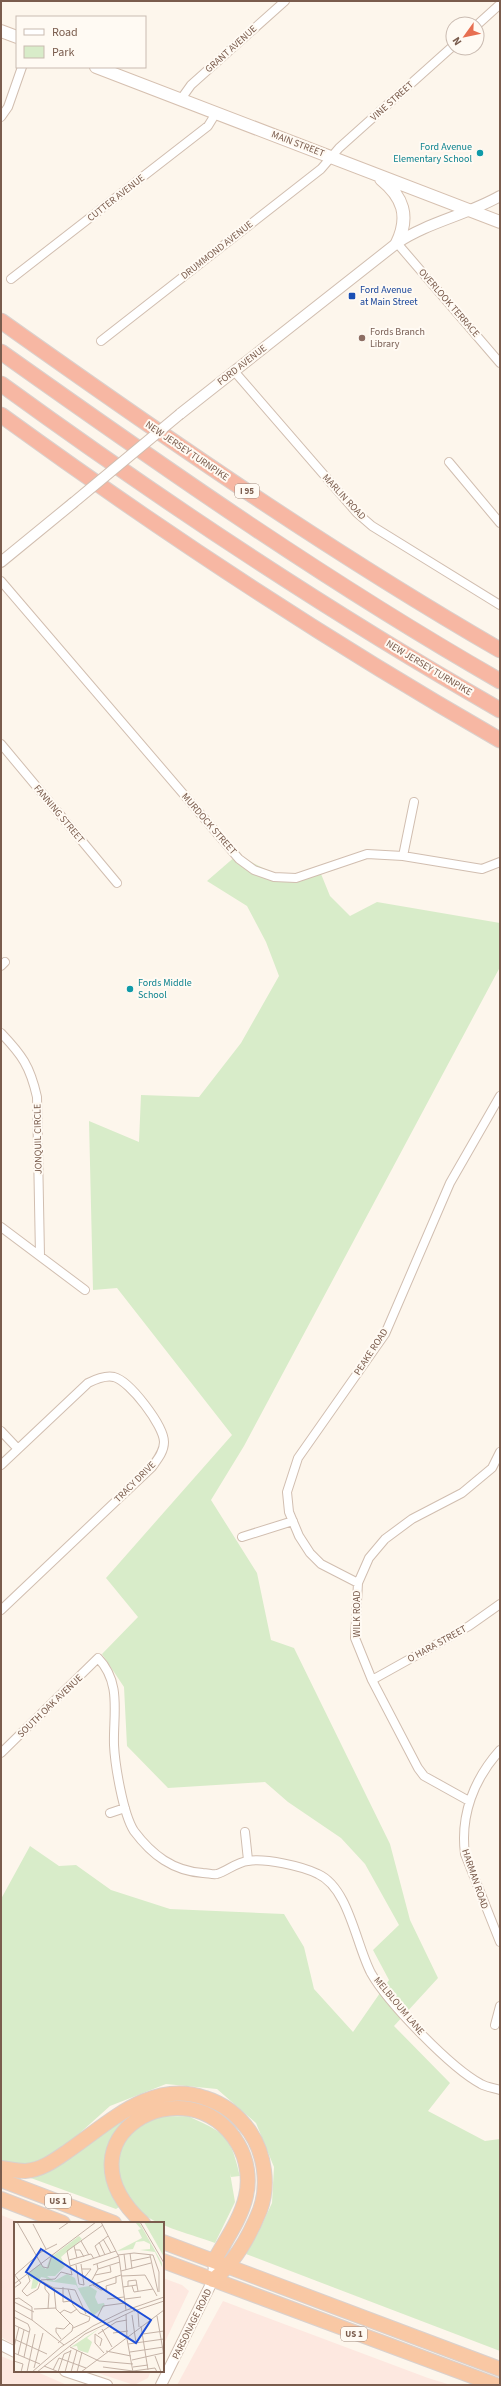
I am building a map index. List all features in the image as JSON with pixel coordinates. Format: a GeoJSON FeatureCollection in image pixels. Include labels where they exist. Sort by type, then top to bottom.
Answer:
{"type":"FeatureCollection","features":[{"type":"Feature","properties":{"kind":"highway","name":"NEW JERSEY TURNPIKE"},"geometry":{"type":"LineString","coordinates":[[1,321],[167,438],[278,512],[409,596],[500,650]]}},
{"type":"Feature","properties":{"kind":"highway","name":"I 95"},"geometry":{"type":"LineString","coordinates":[[1,352],[154,460],[323,573],[500,681]]}},
{"type":"Feature","properties":{"kind":"highway","name":"NEW JERSEY TURNPIKE"},"geometry":{"type":"LineString","coordinates":[[1,384],[141,482],[268,568],[384,642],[500,710]]}},
{"type":"Feature","properties":{"kind":"highway"},"geometry":{"type":"LineString","coordinates":[[1,415],[123,502],[240,581],[370,664],[500,740]]}},
{"type":"Feature","properties":{"kind":"highway"},"geometry":{"type":"LineString","coordinates":[[1,2168],[25,2171],[50,2163],[119,2114],[148,2098],[166,2094],[184,2093],[209,2099],[222,2105],[245,2124],[258,2146],[264,2174],[263,2199],[259,2211],[229,2267],[214,2280]]}},
{"type":"Feature","properties":{"kind":"highway"},"geometry":{"type":"LineString","coordinates":[[141,2222],[120,2199],[113,2181],[112,2160],[119,2136],[138,2118],[170,2108],[194,2111],[215,2120],[226,2129],[242,2150],[246,2164],[248,2185],[243,2208],[214,2262]]}},
{"type":"Feature","properties":{"kind":"highway","name":"US 1"},"geometry":{"type":"LineString","coordinates":[[1,2180],[111,2222]]}},
{"type":"Feature","properties":{"kind":"highway","name":"US 1"},"geometry":{"type":"LineString","coordinates":[[1,2199],[60,2222]]}},
{"type":"Feature","properties":{"kind":"highway","name":"US 1"},"geometry":{"type":"LineString","coordinates":[[164,2242],[497,2366]]}},
{"type":"Feature","properties":{"kind":"highway","name":"US 1"},"geometry":{"type":"LineString","coordinates":[[164,2261],[496,2385]]}},
{"type":"Feature","properties":{"kind":"main road"},"geometry":{"type":"LineString","coordinates":[[1,31],[16,37]]}},
{"type":"Feature","properties":{"kind":"main road","name":"MAIN STREET"},"geometry":{"type":"LineString","coordinates":[[99,68],[500,222]]}},
{"type":"Feature","properties":{"kind":"main road"},"geometry":{"type":"LineString","coordinates":[[372,172],[393,190],[404,207],[404,224],[397,243]]}},
{"type":"Feature","properties":{"kind":"street","name":"GRANT AVENUE"},"geometry":{"type":"LineString","coordinates":[[181,100],[191,85],[285,1]]}},
{"type":"Feature","properties":{"kind":"street"},"geometry":{"type":"LineString","coordinates":[[485,17],[498,5]]}},
{"type":"Feature","properties":{"kind":"street","name":"VINE STREET"},"geometry":{"type":"LineString","coordinates":[[331,157],[445,53]]}},
{"type":"Feature","properties":{"kind":"street"},"geometry":{"type":"LineString","coordinates":[[1,117],[8,107],[22,68]]}},
{"type":"Feature","properties":{"kind":"street","name":"CUTTER AVENUE"},"geometry":{"type":"LineString","coordinates":[[11,279],[208,126],[216,113]]}},
{"type":"Feature","properties":{"kind":"street","name":"DRUMMOND AVENUE"},"geometry":{"type":"LineString","coordinates":[[101,341],[320,169],[331,157]]}},
{"type":"Feature","properties":{"kind":"street","name":"FORD AVENUE"},"geometry":{"type":"LineString","coordinates":[[1,562],[180,414],[397,243],[415,233],[472,211],[500,196]]}},
{"type":"Feature","properties":{"kind":"street","name":"OVERLOOK TERRACE"},"geometry":{"type":"LineString","coordinates":[[397,243],[500,363]]}},
{"type":"Feature","properties":{"kind":"street","name":"MARLIN ROAD"},"geometry":{"type":"LineString","coordinates":[[234,371],[356,513],[372,526],[500,605]]}},
{"type":"Feature","properties":{"kind":"street"},"geometry":{"type":"LineString","coordinates":[[449,462],[500,523]]}},
{"type":"Feature","properties":{"kind":"street","name":"MURDOCK STREET"},"geometry":{"type":"LineString","coordinates":[[1,581],[239,859],[254,870],[274,877],[296,878],[366,854],[403,856],[482,870],[500,862]]}},
{"type":"Feature","properties":{"kind":"street","name":"FANNING STREET"},"geometry":{"type":"LineString","coordinates":[[1,744],[117,883]]}},
{"type":"Feature","properties":{"kind":"street"},"geometry":{"type":"LineString","coordinates":[[403,856],[414,802]]}},
{"type":"Feature","properties":{"kind":"street","name":"JONQUIL CIRCLE"},"geometry":{"type":"LineString","coordinates":[[1,1033],[19,1051],[32,1076],[37,1097],[40,1256]]}},
{"type":"Feature","properties":{"kind":"street","name":"PEAKE ROAD"},"geometry":{"type":"LineString","coordinates":[[358,1583],[321,1564],[310,1554],[299,1536],[289,1512],[287,1492],[298,1458],[385,1334],[450,1183],[500,1096]]}},
{"type":"Feature","properties":{"kind":"street"},"geometry":{"type":"LineString","coordinates":[[1,1227],[85,1290]]}},
{"type":"Feature","properties":{"kind":"street","name":"TRACY DRIVE"},"geometry":{"type":"LineString","coordinates":[[1,1465],[88,1383],[100,1377],[114,1377],[126,1383],[150,1412],[160,1428],[164,1442],[161,1455],[152,1467],[1,1610]]}},
{"type":"Feature","properties":{"kind":"street"},"geometry":{"type":"LineString","coordinates":[[1,1431],[18,1449]]}},
{"type":"Feature","properties":{"kind":"street","name":"WILK ROAD"},"geometry":{"type":"LineString","coordinates":[[470,1801],[424,1776],[418,1768],[372,1680],[355,1638],[358,1583],[369,1558],[385,1539],[412,1519],[462,1493],[492,1468],[500,1452]]}},
{"type":"Feature","properties":{"kind":"street"},"geometry":{"type":"LineString","coordinates":[[242,1536],[293,1521]]}},
{"type":"Feature","properties":{"kind":"street","name":"O HARA STREET"},"geometry":{"type":"LineString","coordinates":[[372,1680],[468,1626],[500,1604]]}},
{"type":"Feature","properties":{"kind":"street","name":"SOUTH OAK AVENUE"},"geometry":{"type":"LineString","coordinates":[[1,1754],[98,1658],[104,1665],[115,1688],[114,1746],[125,1808]]}},
{"type":"Feature","properties":{"kind":"street","name":"HARMAN ROAD"},"geometry":{"type":"LineString","coordinates":[[500,1750],[487,1766],[470,1801],[463,1826],[464,1854],[500,1942]]}},
{"type":"Feature","properties":{"kind":"street"},"geometry":{"type":"LineString","coordinates":[[110,1814],[125,1808],[133,1829],[154,1854],[184,1872],[216,1874],[248,1860],[246,1832]]}},
{"type":"Feature","properties":{"kind":"street","name":"MELBLOUM LANE"},"geometry":{"type":"LineString","coordinates":[[248,1860],[281,1864],[319,1874],[336,1891],[350,1914],[359,1944],[372,1974],[394,2003],[429,2041],[464,2072],[482,2084],[500,2090]]}},
{"type":"Feature","properties":{"kind":"street"},"geometry":{"type":"LineString","coordinates":[[495,2025],[500,2006]]}},
{"type":"Feature","properties":{"kind":"street","name":"PARSONAGE ROAD"},"geometry":{"type":"LineString","coordinates":[[162,2385],[214,2280],[214,2262]]}},
{"type":"Feature","properties":{"kind":"street"},"geometry":{"type":"LineString","coordinates":[[1,2345],[14,2352]]}},
{"type":"Feature","properties":{"kind":"street"},"geometry":{"type":"LineString","coordinates":[[68,2372],[107,2385]]}},
{"type":"Feature","properties":{"kind":"shaded area"},"geometry":{"type":"Polygon","coordinates":[[[1,2215],[18,2222],[14,2222],[14,2344],[1,2337],[1,2215]]]}},
{"type":"Feature","properties":{"kind":"shaded area"},"geometry":{"type":"Polygon","coordinates":[[[164,2278],[182,2285],[189,2291],[164,2344],[164,2278]]]}},
{"type":"Feature","properties":{"kind":"shaded area"},"geometry":{"type":"Polygon","coordinates":[[[223,2301],[428,2378],[451,2385],[177,2385],[223,2301]]]}},
{"type":"Feature","properties":{"kind":"shaded area"},"geometry":{"type":"Polygon","coordinates":[[[1,2356],[14,2362],[14,2372],[37,2372],[67,2385],[1,2385],[1,2356]]]}},
{"type":"Feature","properties":{"kind":"shaded area"},"geometry":{"type":"Polygon","coordinates":[[[95,2372],[151,2372],[148,2378],[134,2385],[95,2372]]]}},
{"type":"Feature","properties":{"kind":"green space"},"geometry":{"type":"Polygon","coordinates":[[[237,855],[281,877],[319,869],[330,896],[350,916],[377,902],[500,923],[500,967],[244,1446],[211,1500],[257,1573],[271,1640],[294,1648],[390,1844],[410,1920],[438,1978],[394,2026],[450,2083],[428,2111],[485,2141],[500,2139],[500,2351],[246,2254],[272,2203],[274,2167],[256,2123],[217,2089],[166,2084],[110,2106],[72,2140],[50,2156],[20,2167],[1,2164],[1,1899],[30,1846],[59,1866],[76,1865],[111,1890],[170,1909],[284,1914],[304,1947],[314,1989],[353,2032],[389,1980],[373,1950],[399,1925],[365,1864],[341,1838],[288,1802],[265,1782],[168,1788],[127,1746],[124,1687],[102,1654],[138,1617],[106,1578],[232,1435],[117,1288],[93,1290],[89,1121],[139,1142],[141,1095],[199,1097],[241,1043],[279,976],[266,942],[247,906],[207,881],[237,855]]]}},
{"type":"Feature","properties":{"kind":"green space"},"geometry":{"type":"Polygon","coordinates":[[[164,2116],[188,2116],[211,2127],[224,2137],[233,2151],[240,2176],[231,2177],[230,2173],[235,2202],[215,2243],[167,2227],[164,2225],[164,2222],[158,2222],[149,2218],[131,2202],[124,2190],[119,2176],[118,2162],[120,2149],[126,2136],[136,2126],[151,2118],[164,2116]]]}},
{"type":"Feature","properties":{"kind":"green space"},"geometry":{"type":"Polygon","coordinates":[[[127,2117],[129,2118],[108,2151],[106,2161],[109,2181],[119,2207],[116,2209],[28,2177],[127,2117]]]}},
{"type":"Feature","properties":{"kind":"place","name":"Ford Avenue Elementary School"},"geometry":{"type":"Point","coordinates":[480,153]}},
{"type":"Feature","properties":{"kind":"place","name":"Ford Avenue at Main Street"},"geometry":{"type":"Point","coordinates":[352,296]}},
{"type":"Feature","properties":{"kind":"place","name":"Fords Branch Library"},"geometry":{"type":"Point","coordinates":[362,338]}},
{"type":"Feature","properties":{"kind":"place","name":"Fords Middle School"},"geometry":{"type":"Point","coordinates":[130,989]}}]}
